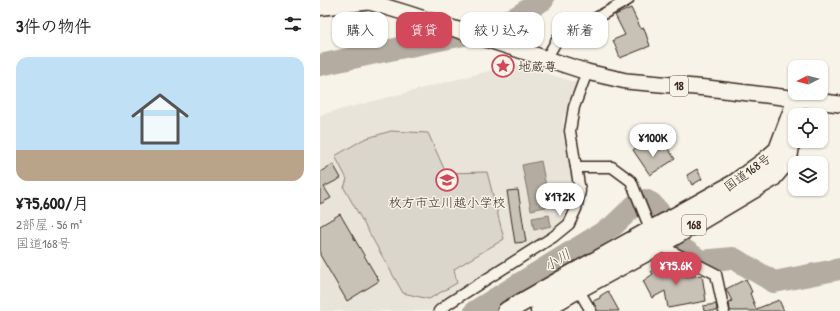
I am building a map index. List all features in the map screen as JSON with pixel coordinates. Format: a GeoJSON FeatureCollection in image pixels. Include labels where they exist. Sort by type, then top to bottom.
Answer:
{"type":"FeatureCollection","features":[{"type":"Feature","properties":{"kind":"highway"},"geometry":{"type":"LineString","coordinates":[[320,6],[364,0]]}},
{"type":"Feature","properties":{"kind":"highway","name":"国道168号"},"geometry":{"type":"LineString","coordinates":[[507,311],[565,278],[655,238],[772,178],[788,159],[797,100]]}},
{"type":"Feature","properties":{"kind":"highway","name":"国道168号"},"geometry":{"type":"LineString","coordinates":[[540,311],[578,289],[655,238]]}},
{"type":"Feature","properties":{"kind":"main road","name":"18"},"geometry":{"type":"LineString","coordinates":[[364,0],[523,50],[587,72],[626,81],[707,88],[788,98]]}},
{"type":"Feature","properties":{"kind":"main road","name":"18"},"geometry":{"type":"LineString","coordinates":[[806,100],[840,104]]}},
{"type":"Feature","properties":{"kind":"street"},"geometry":{"type":"LineString","coordinates":[[546,59],[557,40],[628,0]]}},
{"type":"Feature","properties":{"kind":"street"},"geometry":{"type":"LineString","coordinates":[[439,311],[449,303],[553,237],[569,224],[576,209],[580,190],[570,131],[574,107],[587,72]]}},
{"type":"Feature","properties":{"kind":"street"},"geometry":{"type":"LineString","coordinates":[[576,167],[612,167],[631,181],[655,238],[716,274],[724,311]]}},
{"type":"Feature","properties":{"kind":"street"},"geometry":{"type":"LineString","coordinates":[[578,289],[591,311]]}},
{"type":"Feature","properties":{"kind":"shaded area","name":"枚方市立川越小学校"},"geometry":{"type":"Polygon","coordinates":[[[516,64],[578,83],[563,120],[563,136],[577,191],[567,222],[432,311],[320,311],[320,115],[516,64]]]}},
{"type":"Feature","properties":{"kind":"shaded area"},"geometry":{"type":"Polygon","coordinates":[[[391,131],[428,133],[446,173],[487,172],[504,239],[454,269],[457,283],[429,299],[403,293],[344,188],[347,179],[335,156],[364,139],[391,131]]]}},
{"type":"Feature","properties":{"kind":"shaded area"},"geometry":{"type":"Polygon","coordinates":[[[541,161],[550,206],[531,210],[522,165],[541,161]]]}},
{"type":"Feature","properties":{"kind":"shaded area"},"geometry":{"type":"Polygon","coordinates":[[[549,215],[551,226],[534,230],[532,218],[549,215]]]}},
{"type":"Feature","properties":{"kind":"building"},"geometry":{"type":"Polygon","coordinates":[[[631,8],[641,29],[644,28],[650,46],[620,58],[613,40],[625,35],[615,15],[631,8]]]}},
{"type":"Feature","properties":{"kind":"building"},"geometry":{"type":"Polygon","coordinates":[[[645,142],[651,151],[657,148],[659,150],[666,146],[675,159],[650,175],[633,150],[645,142]]]}},
{"type":"Feature","properties":{"kind":"building"},"geometry":{"type":"Polygon","coordinates":[[[333,164],[341,178],[324,187],[331,198],[320,204],[320,172],[333,164]]]}},
{"type":"Feature","properties":{"kind":"building"},"geometry":{"type":"Polygon","coordinates":[[[697,169],[702,179],[692,185],[687,175],[697,169]]]}},
{"type":"Feature","properties":{"kind":"building"},"geometry":{"type":"Polygon","coordinates":[[[518,190],[526,242],[515,243],[507,191],[518,190]]]}},
{"type":"Feature","properties":{"kind":"building"},"geometry":{"type":"Polygon","coordinates":[[[340,214],[379,281],[347,301],[320,255],[320,226],[340,214]]]}},
{"type":"Feature","properties":{"kind":"building"},"geometry":{"type":"Polygon","coordinates":[[[672,259],[675,261],[684,277],[702,275],[706,301],[668,308],[665,291],[652,298],[643,281],[653,274],[651,271],[672,259]]]}},
{"type":"Feature","properties":{"kind":"building"},"geometry":{"type":"Polygon","coordinates":[[[746,279],[752,292],[750,293],[756,309],[779,300],[784,311],[730,311],[729,302],[732,301],[726,289],[746,279]]]}},
{"type":"Feature","properties":{"kind":"building"},"geometry":{"type":"Polygon","coordinates":[[[608,291],[619,311],[597,311],[593,301],[600,298],[600,296],[608,291]]]}},
{"type":"Feature","properties":{"kind":"building"},"geometry":{"type":"Polygon","coordinates":[[[716,304],[717,311],[704,311],[703,306],[716,304]]]}},
{"type":"Feature","properties":{"kind":"waterway"},"geometry":{"type":"LineString","coordinates":[[320,65],[474,33],[516,17],[543,0]]}},
{"type":"Feature","properties":{"kind":"waterway","name":"小川"},"geometry":{"type":"LineString","coordinates":[[645,200],[651,203],[661,214]]}},
{"type":"Feature","properties":{"kind":"waterway","name":"小川"},"geometry":{"type":"LineString","coordinates":[[475,311],[613,226],[635,205]]}},
{"type":"Feature","properties":{"kind":"waterway","name":"小川"},"geometry":{"type":"LineString","coordinates":[[680,246],[701,261],[733,258],[774,282],[840,269]]}},
{"type":"Feature","properties":{"kind":"place","name":"地蔵尊"},"geometry":{"type":"Point","coordinates":[503,66]}},
{"type":"Feature","properties":{"kind":"place","name":"枚方市立川越小学校"},"geometry":{"type":"Point","coordinates":[447,180]}}]}
